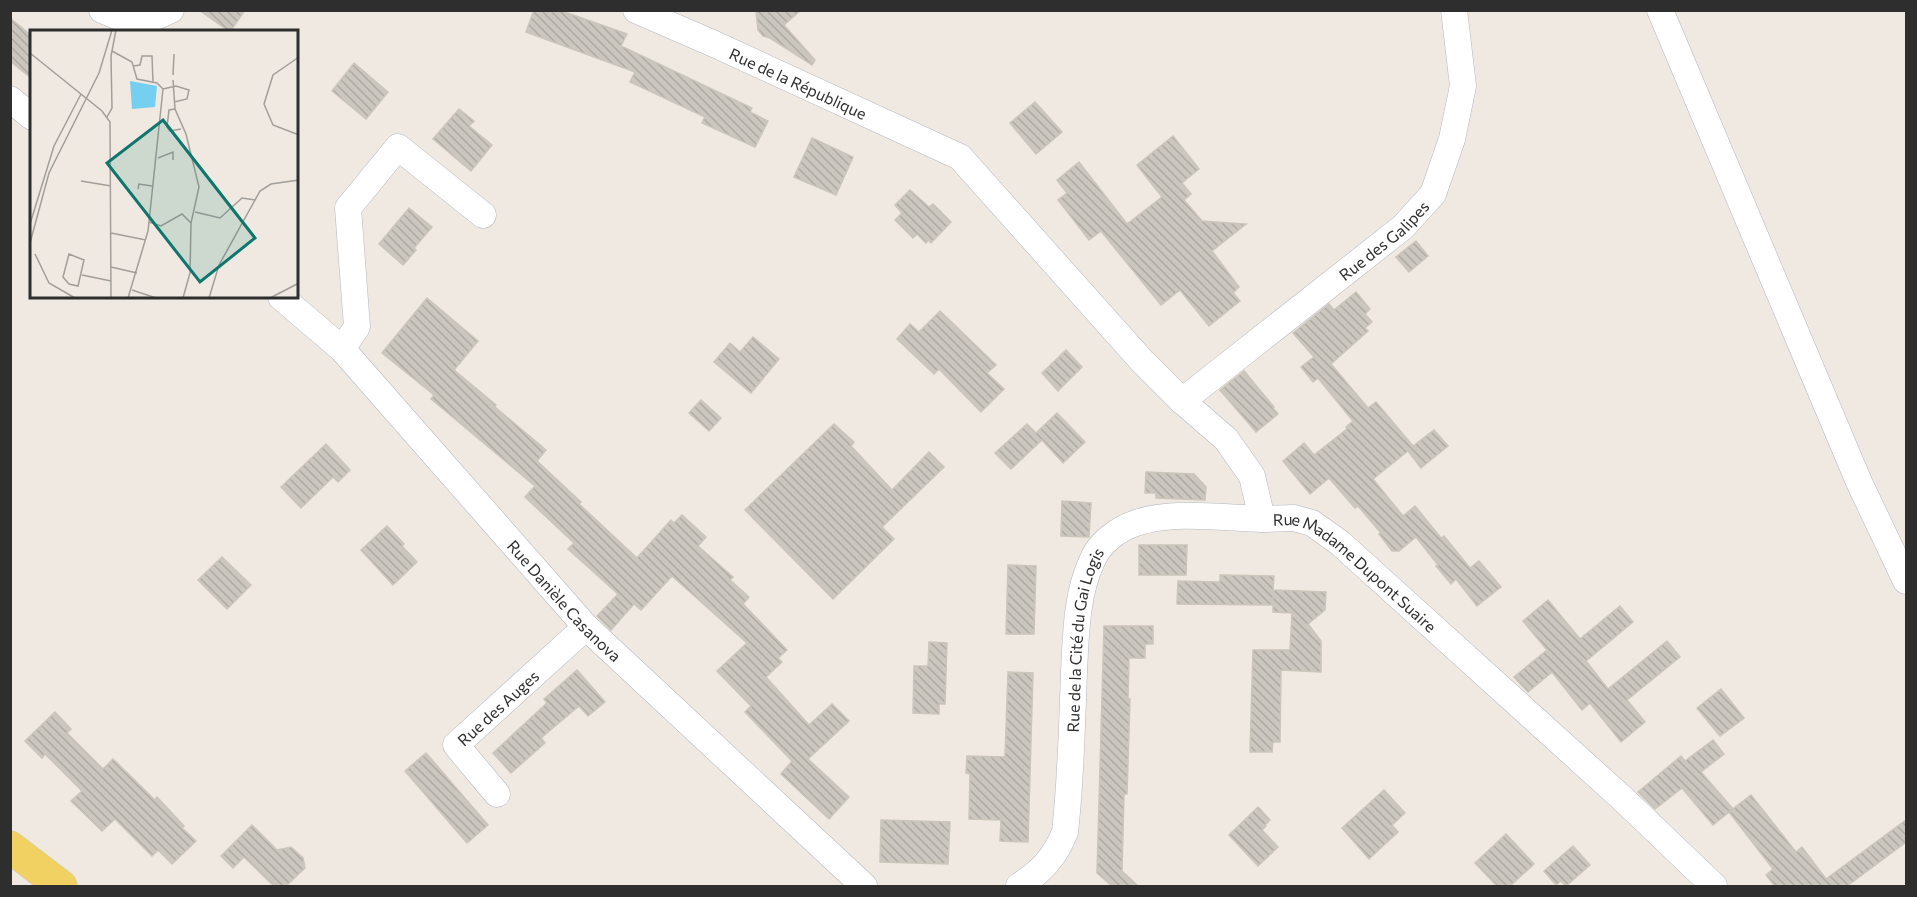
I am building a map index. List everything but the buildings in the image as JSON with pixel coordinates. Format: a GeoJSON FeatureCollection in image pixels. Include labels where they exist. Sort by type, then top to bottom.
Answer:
{"type":"FeatureCollection","features":[{"type":"Feature","properties":{"kind":"main road"},"geometry":{"type":"LineString","coordinates":[[10,847],[61,886]]}},
{"type":"Feature","properties":{"kind":"street"},"geometry":{"type":"LineString","coordinates":[[102,10],[138,25],[171,10]]}},
{"type":"Feature","properties":{"kind":"street","name":"Rue de la République"},"geometry":{"type":"LineString","coordinates":[[636,10],[960,157]]}},
{"type":"Feature","properties":{"kind":"street","name":"Rue des Galipes"},"geometry":{"type":"LineString","coordinates":[[1182,401],[1402,227],[1433,194],[1452,139],[1463,86],[1454,10]]}},
{"type":"Feature","properties":{"kind":"street"},"geometry":{"type":"LineString","coordinates":[[1660,10],[1859,482],[1906,580]]}},
{"type":"Feature","properties":{"kind":"street"},"geometry":{"type":"LineString","coordinates":[[10,99],[30,115]]}},
{"type":"Feature","properties":{"kind":"street"},"geometry":{"type":"LineString","coordinates":[[342,349],[357,327],[348,208],[398,147],[483,215]]}},
{"type":"Feature","properties":{"kind":"street","name":"Rue Madame Dupont Suaire"},"geometry":{"type":"LineString","coordinates":[[960,157],[1142,361],[1226,440],[1252,476],[1262,519],[1294,519],[1312,523],[1340,543],[1623,799],[1714,886]]}},
{"type":"Feature","properties":{"kind":"street","name":"Rue Danièle Casanova"},"geometry":{"type":"LineString","coordinates":[[282,298],[342,349],[586,627],[864,886]]}},
{"type":"Feature","properties":{"kind":"street","name":"Rue de la Cité du Gai Logis"},"geometry":{"type":"LineString","coordinates":[[1019,886],[1045,866],[1058,849],[1065,832],[1075,633],[1085,579],[1092,558],[1104,543],[1118,532],[1135,523],[1154,518],[1173,516],[1262,519]]}},
{"type":"Feature","properties":{"kind":"street","name":"Rue des Auges"},"geometry":{"type":"LineString","coordinates":[[497,794],[456,745],[586,627]]}}]}
